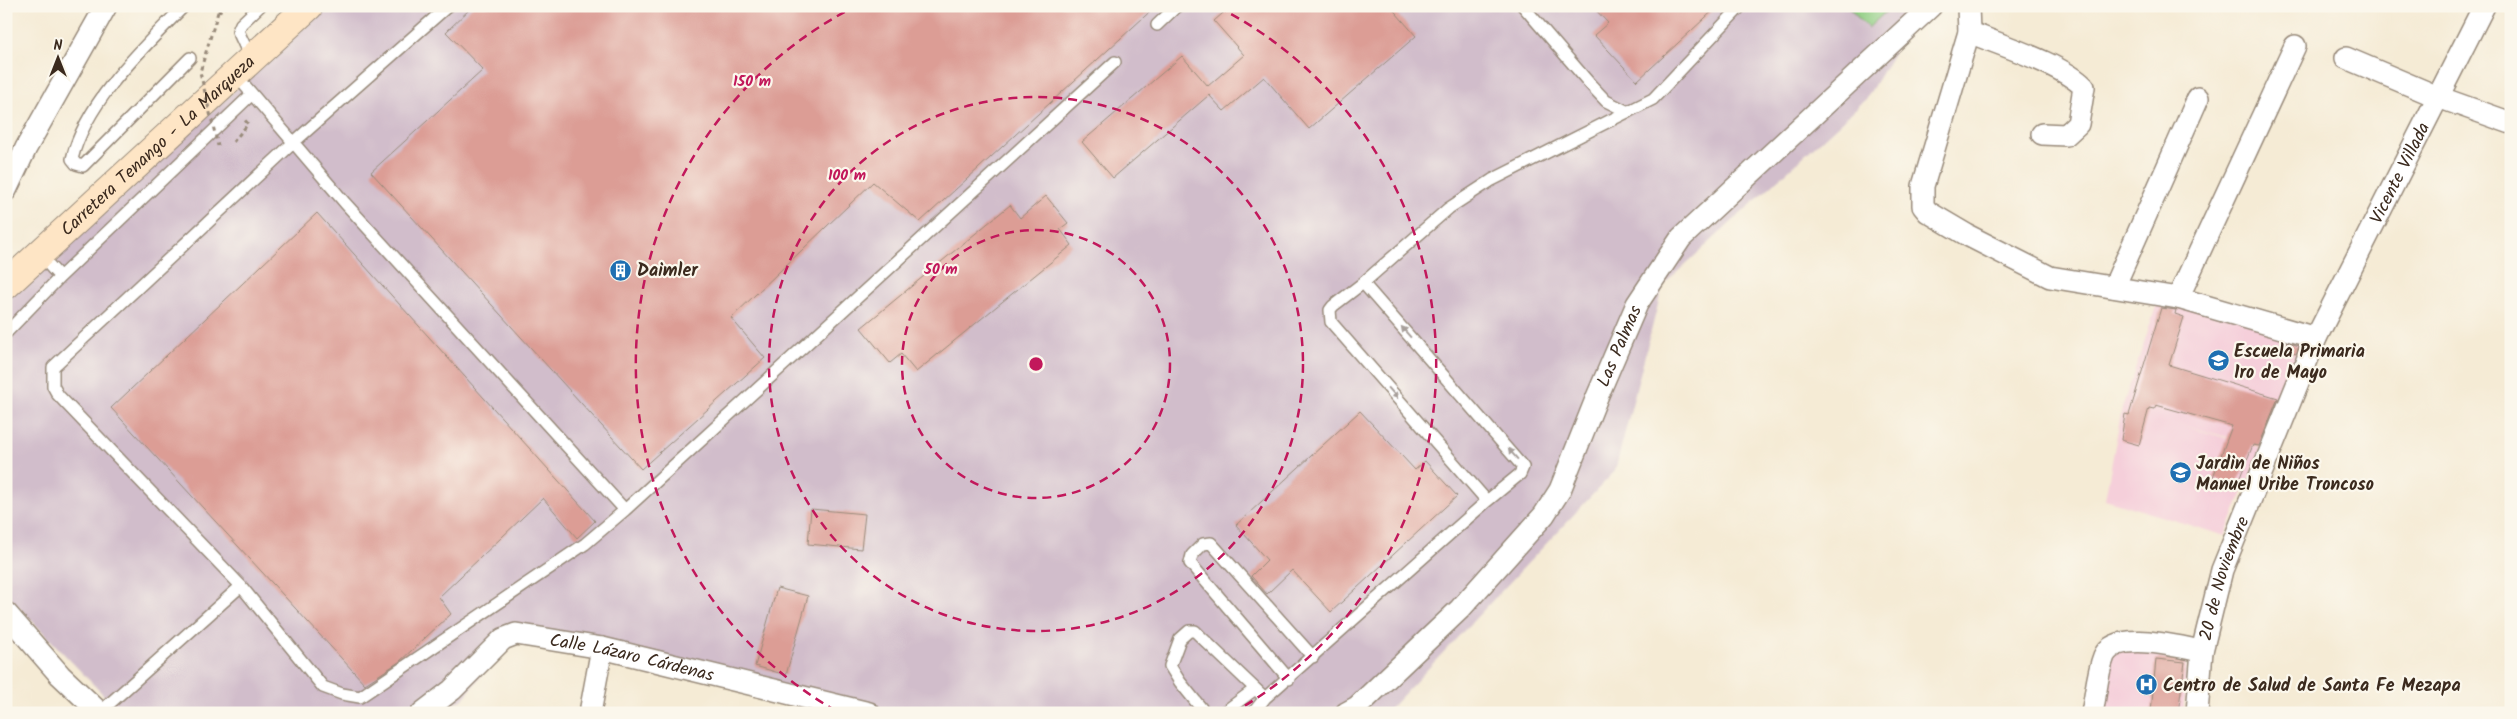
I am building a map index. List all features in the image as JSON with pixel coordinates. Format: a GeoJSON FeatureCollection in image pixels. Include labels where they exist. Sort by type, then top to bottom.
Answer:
{"type":"FeatureCollection","features":[{"type":"Feature","properties":{"kind":"main road","name":"Carretera Tenango - La Marqueza"},"geometry":{"type":"LineString","coordinates":[[6,285],[39,254],[246,76],[309,6]]}},
{"type":"Feature","properties":{"kind":"street"},"geometry":{"type":"LineString","coordinates":[[6,190],[26,148],[106,6]]}},
{"type":"Feature","properties":{"kind":"street","name":"Las Palmas"},"geometry":{"type":"LineString","coordinates":[[1346,713],[1356,707],[1460,609],[1544,515],[1560,490],[1597,397],[1638,304],[1681,238],[1932,6]]}},
{"type":"Feature","properties":{"kind":"street"},"geometry":{"type":"LineString","coordinates":[[1968,6],[1969,32],[1923,186],[1923,206],[1928,212],[1967,235],[2050,277],[2178,298],[2316,338]]}},
{"type":"Feature","properties":{"kind":"street","name":"Vicente Villada"},"geometry":{"type":"LineString","coordinates":[[2316,338],[2484,6]]}},
{"type":"Feature","properties":{"kind":"street"},"geometry":{"type":"LineString","coordinates":[[1969,32],[2062,71],[2077,80],[2084,88],[2078,124],[2066,135],[2042,134]]}},
{"type":"Feature","properties":{"kind":"street"},"geometry":{"type":"LineString","coordinates":[[2178,298],[2295,46]]}},
{"type":"Feature","properties":{"kind":"street"},"geometry":{"type":"LineString","coordinates":[[2346,58],[2438,97],[2511,123]]}},
{"type":"Feature","properties":{"kind":"street"},"geometry":{"type":"LineString","coordinates":[[2114,287],[2198,98]]}},
{"type":"Feature","properties":{"kind":"street","name":"20 de Noviembre"},"geometry":{"type":"LineString","coordinates":[[2197,713],[2202,651],[2222,570],[2316,338]]}},
{"type":"Feature","properties":{"kind":"street"},"geometry":{"type":"LineString","coordinates":[[6,613],[60,675],[100,712]]}},
{"type":"Feature","properties":{"kind":"street","name":"Calle Lázaro Cárdenas"},"geometry":{"type":"LineString","coordinates":[[422,713],[452,690],[509,635],[522,634],[602,648],[868,713]]}},
{"type":"Feature","properties":{"kind":"street"},"geometry":{"type":"LineString","coordinates":[[2092,713],[2104,655],[2117,644],[2135,641],[2202,651]]}},
{"type":"Feature","properties":{"kind":"street"},"geometry":{"type":"LineString","coordinates":[[590,713],[602,648]]}},
{"type":"Feature","properties":{"kind":"lane"},"geometry":{"type":"LineString","coordinates":[[184,6],[131,61],[99,104],[76,140],[72,159],[76,164],[83,166],[190,58]]}},
{"type":"Feature","properties":{"kind":"lane"},"geometry":{"type":"LineString","coordinates":[[260,6],[241,24],[238,31],[246,76],[293,143],[625,510]]}},
{"type":"Feature","properties":{"kind":"lane"},"geometry":{"type":"LineString","coordinates":[[448,6],[293,143],[53,368],[52,373],[53,386],[58,395],[241,586],[323,687],[342,694],[360,696],[585,544],[625,510],[1115,62]]}},
{"type":"Feature","properties":{"kind":"lane"},"geometry":{"type":"LineString","coordinates":[[1157,25],[1178,6]]}},
{"type":"Feature","properties":{"kind":"lane"},"geometry":{"type":"LineString","coordinates":[[1523,6],[1606,101],[1628,112]]}},
{"type":"Feature","properties":{"kind":"lane"},"geometry":{"type":"LineString","coordinates":[[1487,500],[1332,322],[1330,310],[1449,208],[1492,180],[1654,99],[1741,6]]}},
{"type":"Feature","properties":{"kind":"lane"},"geometry":{"type":"LineString","coordinates":[[6,333],[246,76]]}},
{"type":"Feature","properties":{"kind":"lane"},"geometry":{"type":"LineString","coordinates":[[39,254],[60,277]]}},
{"type":"Feature","properties":{"kind":"lane"},"geometry":{"type":"LineString","coordinates":[[1253,713],[1266,698],[1487,500],[1520,474],[1521,463],[1363,283]]}},
{"type":"Feature","properties":{"kind":"lane"},"geometry":{"type":"LineString","coordinates":[[1289,679],[1190,563],[1192,555],[1203,544],[1211,543],[1313,657]]}},
{"type":"Feature","properties":{"kind":"lane"},"geometry":{"type":"LineString","coordinates":[[100,712],[241,586]]}},
{"type":"Feature","properties":{"kind":"lane"},"geometry":{"type":"LineString","coordinates":[[1205,713],[1180,682],[1170,666],[1180,639],[1189,631],[1195,631],[1266,698]]}},
{"type":"Feature","properties":{"kind":"lane"},"geometry":{"type":"LineString","coordinates":[[1224,713],[1255,689]]}},
{"type":"Feature","properties":{"kind":"path"},"geometry":{"type":"LineString","coordinates":[[218,146],[200,72],[218,12],[227,6]]}},
{"type":"Feature","properties":{"kind":"path"},"geometry":{"type":"LineString","coordinates":[[233,142],[248,124],[243,118]]}},
{"type":"Feature","properties":{"kind":"shaded area","name":"Daimler"},"geometry":{"type":"Polygon","coordinates":[[[328,6],[1921,6],[1866,99],[1663,285],[1615,471],[1386,713],[887,713],[522,625],[462,700],[435,713],[121,713],[6,594],[6,298],[328,6]]]}},
{"type":"Feature","properties":{"kind":"shaded area"},"geometry":{"type":"Polygon","coordinates":[[[2159,298],[2308,336],[2265,447],[2174,423],[2261,448],[2225,536],[2105,499],[2122,408],[2159,298]]]}},
{"type":"Feature","properties":{"kind":"shaded area","name":"Centro de Salud de Santa Fe Mezapa"},"geometry":{"type":"Polygon","coordinates":[[[2112,648],[2188,657],[2183,713],[2104,713],[2112,648]]]}},
{"type":"Feature","properties":{"kind":"green space"},"geometry":{"type":"Polygon","coordinates":[[[1847,6],[1892,6],[1868,28],[1847,6]]]}},
{"type":"Feature","properties":{"kind":"building","name":"Daimler"},"geometry":{"type":"Polygon","coordinates":[[[473,6],[1156,6],[920,222],[873,182],[731,318],[765,358],[641,469],[371,172],[483,70],[446,32],[473,6]]]}},
{"type":"Feature","properties":{"kind":"building"},"geometry":{"type":"Polygon","coordinates":[[[1231,6],[1390,6],[1416,36],[1309,129],[1264,77],[1224,111],[1209,95],[1113,178],[1082,142],[1182,56],[1208,86],[1244,55],[1214,21],[1231,6]]]}},
{"type":"Feature","properties":{"kind":"building"},"geometry":{"type":"Polygon","coordinates":[[[1592,6],[1718,6],[1637,81],[1594,35],[1608,23],[1592,6]]]}},
{"type":"Feature","properties":{"kind":"building"},"geometry":{"type":"Polygon","coordinates":[[[1046,196],[1068,223],[1060,229],[1072,245],[916,372],[901,354],[890,363],[861,328],[1010,205],[1020,218],[1046,196]]]}},
{"type":"Feature","properties":{"kind":"building"},"geometry":{"type":"Polygon","coordinates":[[[317,213],[595,521],[577,538],[543,498],[439,597],[451,614],[399,662],[365,684],[111,408],[317,213]]]}},
{"type":"Feature","properties":{"kind":"building"},"geometry":{"type":"Polygon","coordinates":[[[2161,308],[2176,310],[2175,314],[2184,317],[2169,365],[2278,398],[2259,446],[2253,445],[2236,487],[2213,477],[2232,426],[2156,405],[2154,409],[2149,408],[2139,445],[2121,440],[2125,414],[2129,415],[2161,308]]]}},
{"type":"Feature","properties":{"kind":"building"},"geometry":{"type":"Polygon","coordinates":[[[2286,342],[2299,346],[2296,354],[2284,350],[2286,342]]]}},
{"type":"Feature","properties":{"kind":"building"},"geometry":{"type":"Polygon","coordinates":[[[1360,411],[1415,470],[1425,461],[1457,496],[1331,612],[1292,570],[1267,594],[1251,576],[1267,560],[1236,525],[1360,411]]]}},
{"type":"Feature","properties":{"kind":"building"},"geometry":{"type":"Polygon","coordinates":[[[811,509],[865,514],[861,549],[808,544],[811,509]]]}},
{"type":"Feature","properties":{"kind":"building"},"geometry":{"type":"Polygon","coordinates":[[[777,588],[808,596],[786,675],[755,666],[777,588]]]}},
{"type":"Feature","properties":{"kind":"building"},"geometry":{"type":"Polygon","coordinates":[[[2156,659],[2185,662],[2178,713],[2151,712],[2156,659]]]}},
{"type":"Feature","properties":{"kind":"place","name":"Daimler"},"geometry":{"type":"Point","coordinates":[621,270]}},
{"type":"Feature","properties":{"kind":"place","name":"Escuela Primaria 1ro de Mayo"},"geometry":{"type":"Point","coordinates":[2218,361]}},
{"type":"Feature","properties":{"kind":"place","name":"Jardin de Niños Manuel Uribe Troncoso"},"geometry":{"type":"Point","coordinates":[2180,473]}},
{"type":"Feature","properties":{"kind":"place","name":"Centro de Salud de Santa Fe Mezapa"},"geometry":{"type":"Point","coordinates":[2147,685]}}]}
